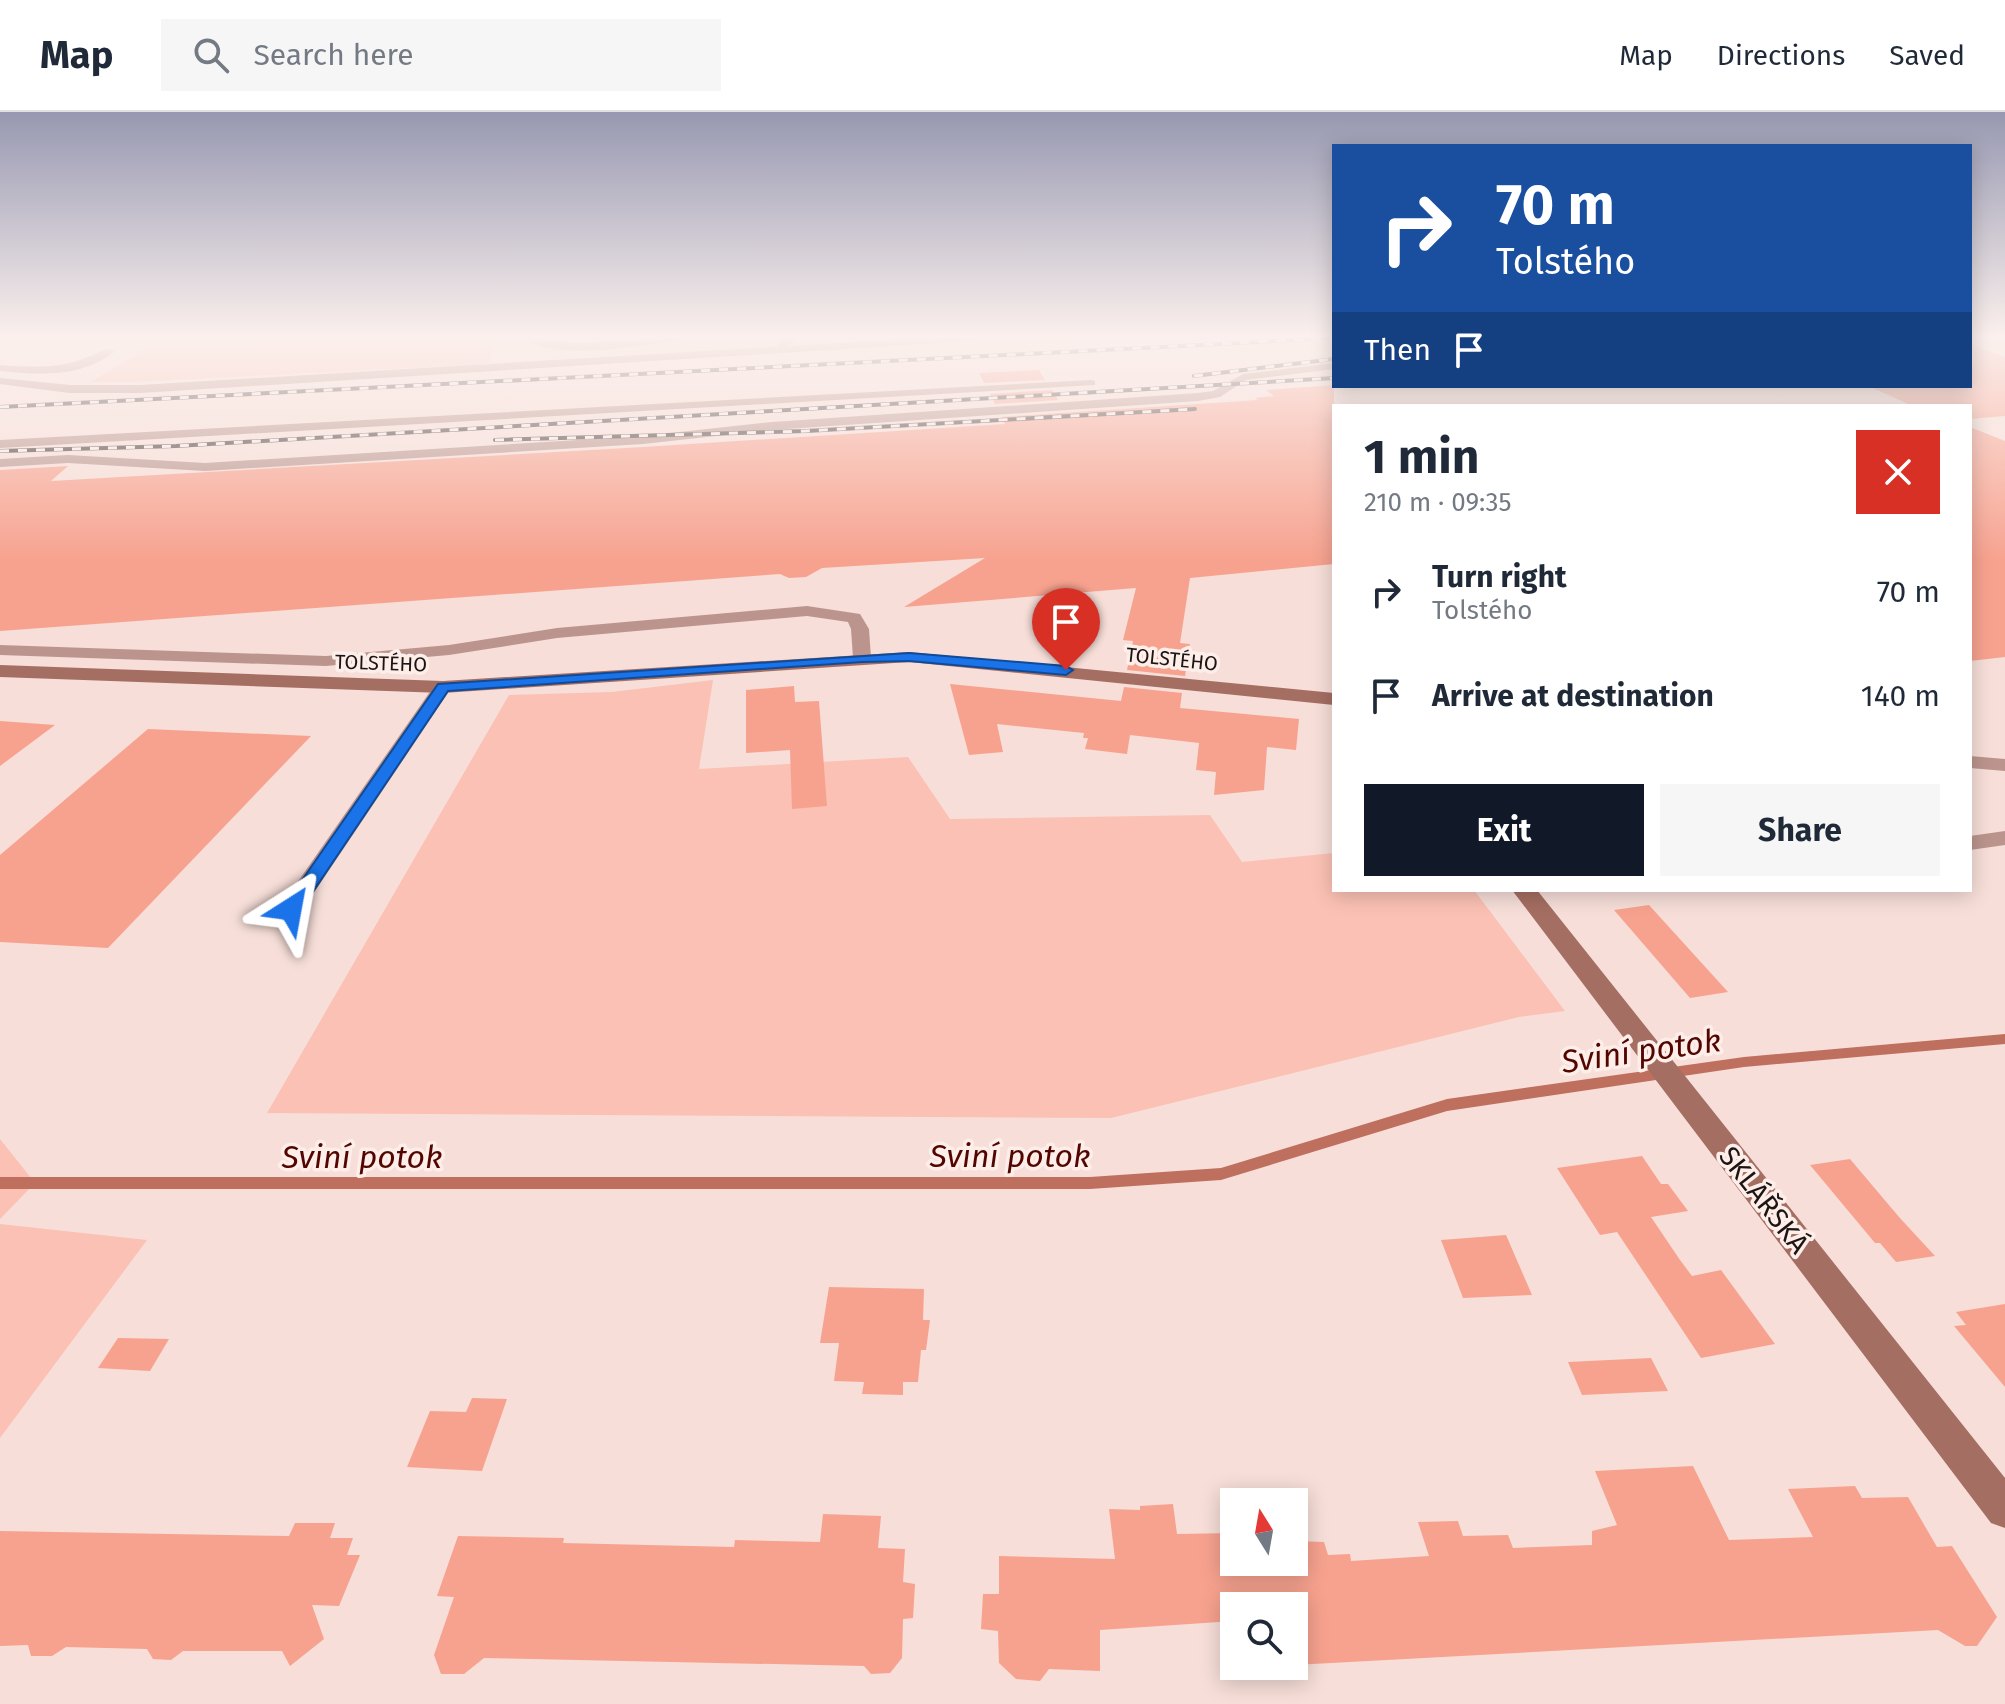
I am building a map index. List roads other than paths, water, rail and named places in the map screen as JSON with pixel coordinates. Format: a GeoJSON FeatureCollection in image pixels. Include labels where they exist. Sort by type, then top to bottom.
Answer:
{"type":"FeatureCollection","features":[{"type":"Feature","properties":{"kind":"street"},"geometry":{"type":"LineString","coordinates":[[0,444],[567,412]]}},
{"type":"Feature","properties":{"kind":"street"},"geometry":{"type":"LineString","coordinates":[[0,463],[68,459],[185,467],[633,441],[772,426],[973,412]]}},
{"type":"Feature","properties":{"kind":"street"},"geometry":{"type":"LineString","coordinates":[[0,650],[326,661],[449,650],[557,633],[807,611],[854,618],[860,629],[862,658]]}},
{"type":"Feature","properties":{"kind":"street","name":"TOLSTÉHO"},"geometry":{"type":"LineString","coordinates":[[0,671],[443,687],[538,683],[862,658],[958,660],[1332,699]]}},
{"type":"Feature","properties":{"kind":"street"},"geometry":{"type":"LineString","coordinates":[[291,909],[443,687]]}},
{"type":"Feature","properties":{"kind":"street"},"geometry":{"type":"LineString","coordinates":[[1972,762],[2005,765]]}},
{"type":"Feature","properties":{"kind":"street"},"geometry":{"type":"LineString","coordinates":[[1972,843],[2005,838]]}},
{"type":"Feature","properties":{"kind":"street","name":"SKLÁŘSKÁ"},"geometry":{"type":"LineString","coordinates":[[1526,892],[2005,1509]]}},
{"type":"Feature","properties":{"kind":"waterway","name":"Sviní potok"},"geometry":{"type":"LineString","coordinates":[[0,1183],[1090,1183],[1221,1174],[1447,1105],[1744,1062],[2005,1039]]}},
{"type":"Feature","properties":{"kind":"railway"},"geometry":{"type":"LineString","coordinates":[[0,451],[176,446],[750,412]]}},
{"type":"Feature","properties":{"kind":"railway"},"geometry":{"type":"LineString","coordinates":[[495,440],[806,431],[1137,412]]}}]}
